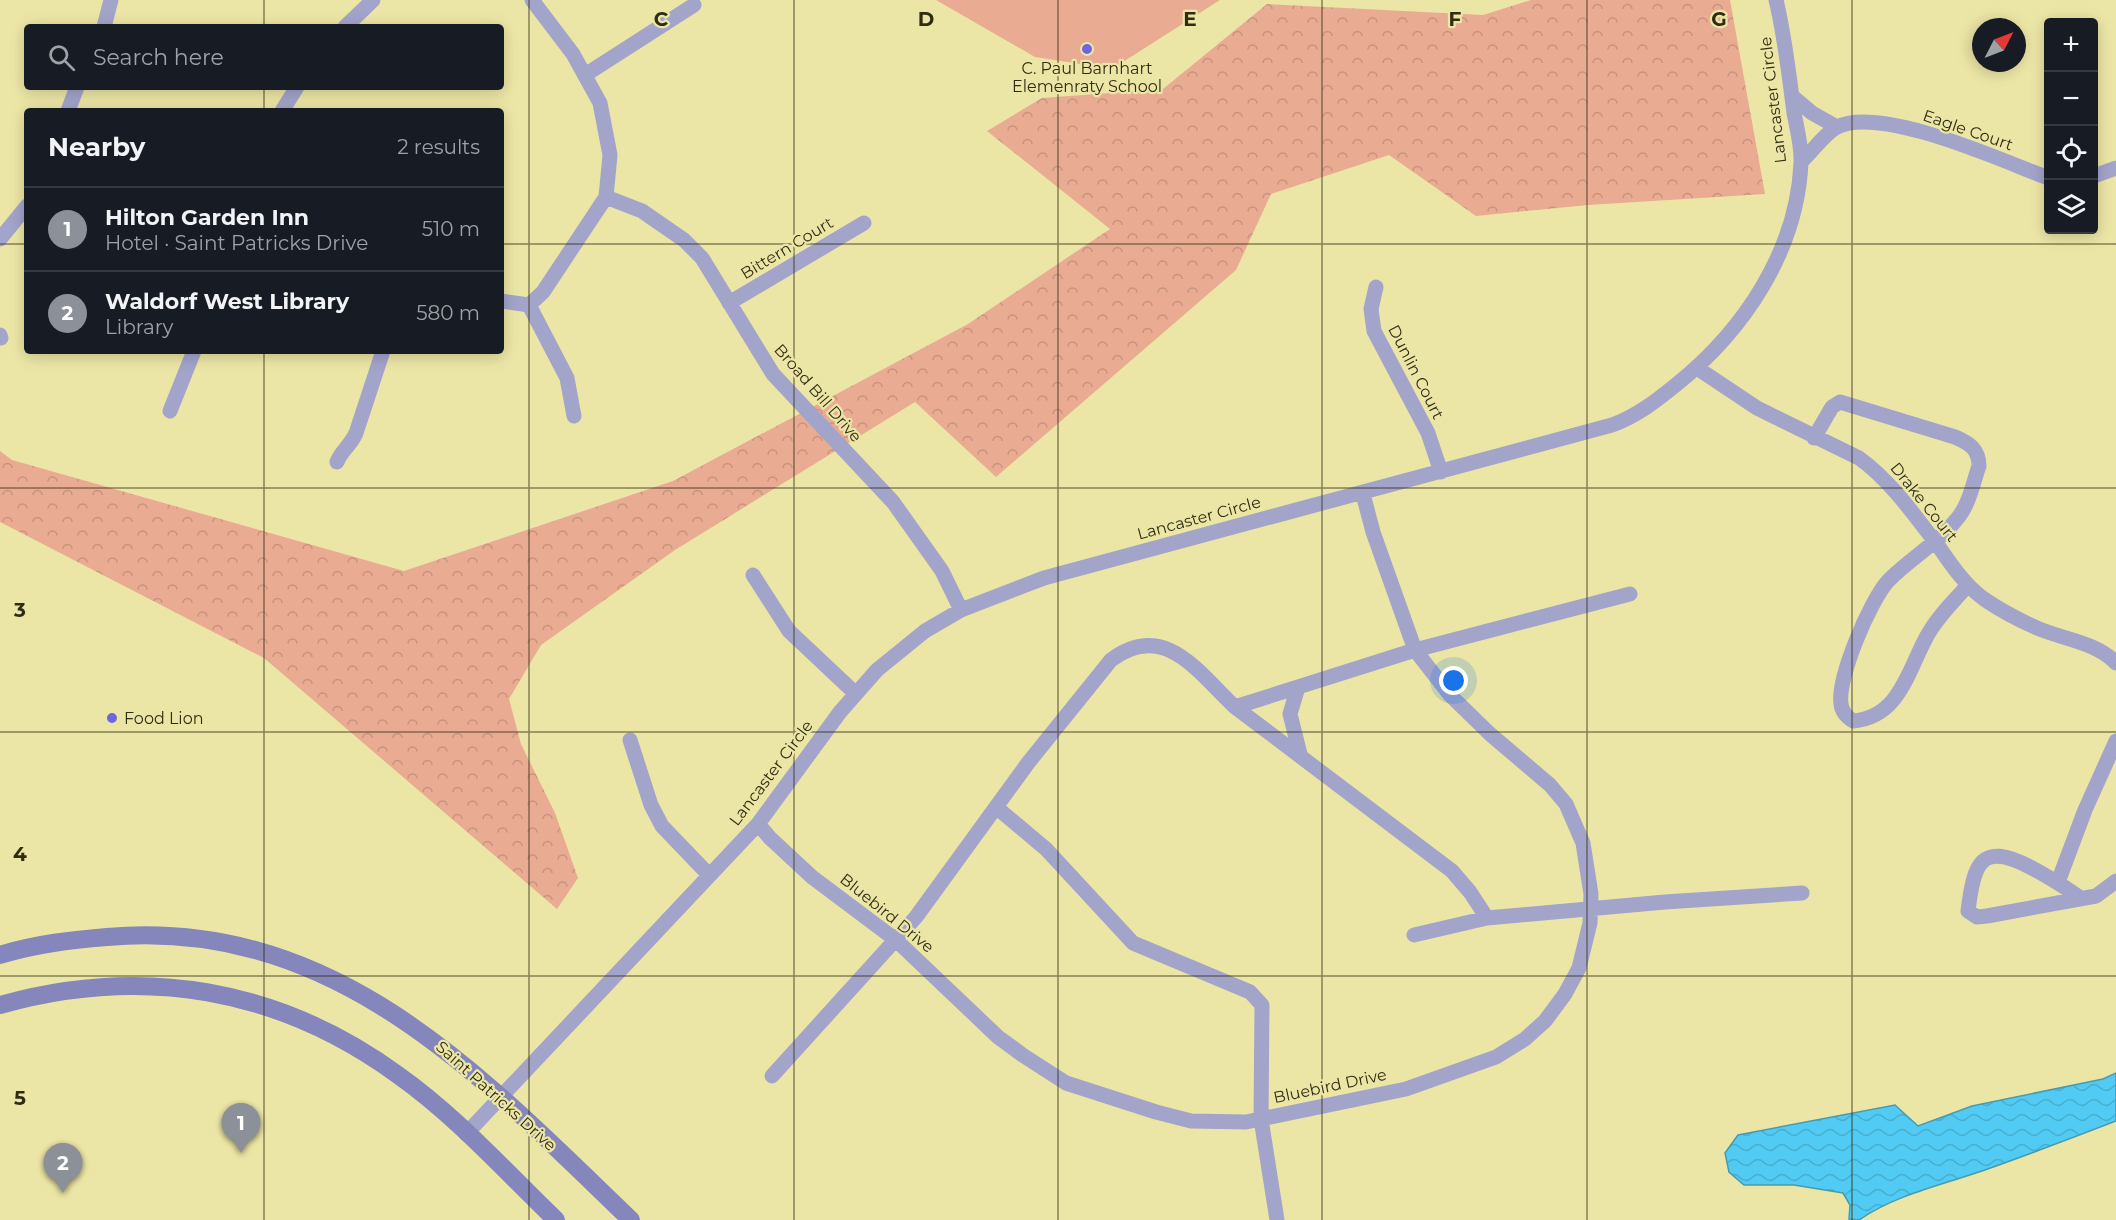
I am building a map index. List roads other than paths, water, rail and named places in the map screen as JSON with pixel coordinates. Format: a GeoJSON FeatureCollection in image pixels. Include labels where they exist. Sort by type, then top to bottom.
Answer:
{"type":"FeatureCollection","features":[{"type":"Feature","properties":{"kind":"main road","name":"Saint Patricks Drive"},"geometry":{"type":"LineString","coordinates":[[0,955],[52,942],[135,934],[185,936],[252,948],[308,966],[372,999],[449,1051],[631,1220]]}},
{"type":"Feature","properties":{"kind":"main road"},"geometry":{"type":"LineString","coordinates":[[0,1005],[32,996],[131,986],[198,990],[260,1003],[335,1035],[398,1075],[466,1134],[556,1220]]}},
{"type":"Feature","properties":{"kind":"street"},"geometry":{"type":"LineString","coordinates":[[105,24],[111,0]]}},
{"type":"Feature","properties":{"kind":"street"},"geometry":{"type":"LineString","coordinates":[[348,24],[373,0]]}},
{"type":"Feature","properties":{"kind":"street"},"geometry":{"type":"LineString","coordinates":[[529,305],[543,292],[606,197],[610,155],[600,103],[573,54],[532,0]]}},
{"type":"Feature","properties":{"kind":"street","name":"Lancaster Circle"},"geometry":{"type":"LineString","coordinates":[[466,1134],[758,824],[855,693],[898,651],[961,610],[1044,578],[1363,494],[1624,420],[1649,406],[1697,368],[1742,319],[1762,290],[1783,245],[1794,204],[1801,162],[1776,0]]}},
{"type":"Feature","properties":{"kind":"street"},"geometry":{"type":"LineString","coordinates":[[585,75],[694,6]]}},
{"type":"Feature","properties":{"kind":"street"},"geometry":{"type":"LineString","coordinates":[[69,108],[76,90]]}},
{"type":"Feature","properties":{"kind":"street"},"geometry":{"type":"LineString","coordinates":[[284,108],[295,90]]}},
{"type":"Feature","properties":{"kind":"street"},"geometry":{"type":"LineString","coordinates":[[1792,96],[1812,113],[1837,127],[1801,162]]}},
{"type":"Feature","properties":{"kind":"street","name":"Eagle Court"},"geometry":{"type":"LineString","coordinates":[[1837,127],[1878,123],[1926,132],[2044,175]]}},
{"type":"Feature","properties":{"kind":"street"},"geometry":{"type":"LineString","coordinates":[[2098,175],[2116,168]]}},
{"type":"Feature","properties":{"kind":"street","name":"Broad Bill Drive"},"geometry":{"type":"LineString","coordinates":[[606,197],[642,211],[684,240],[702,258],[774,374],[898,509],[942,571],[961,610]]}},
{"type":"Feature","properties":{"kind":"street"},"geometry":{"type":"LineString","coordinates":[[0,238],[24,210]]}},
{"type":"Feature","properties":{"kind":"street","name":"Bittern Court"},"geometry":{"type":"LineString","coordinates":[[729,303],[864,223]]}},
{"type":"Feature","properties":{"kind":"street","name":"Dunlin Court"},"geometry":{"type":"LineString","coordinates":[[1376,287],[1371,309],[1374,331],[1428,433],[1441,472]]}},
{"type":"Feature","properties":{"kind":"street"},"geometry":{"type":"LineString","coordinates":[[504,301],[529,305]]}},
{"type":"Feature","properties":{"kind":"street"},"geometry":{"type":"LineString","coordinates":[[529,305],[567,378],[574,416]]}},
{"type":"Feature","properties":{"kind":"street"},"geometry":{"type":"LineString","coordinates":[[170,411],[193,354]]}},
{"type":"Feature","properties":{"kind":"street"},"geometry":{"type":"LineString","coordinates":[[337,462],[340,454],[351,445],[382,354]]}},
{"type":"Feature","properties":{"kind":"street","name":"Drake Court"},"geometry":{"type":"LineString","coordinates":[[1697,368],[1757,408],[1871,466],[1968,585],[2010,614],[2037,628],[2078,642],[2110,657],[2116,663]]}},
{"type":"Feature","properties":{"kind":"street"},"geometry":{"type":"LineString","coordinates":[[1814,438],[1832,407],[1840,402],[1955,437],[1975,449],[1979,466],[1958,519],[1887,583],[1872,609],[1858,636],[1842,681],[1841,706],[1845,715],[1853,721],[1863,720],[1884,710],[1896,701],[1934,624],[1968,585]]}},
{"type":"Feature","properties":{"kind":"street","name":"Bluebird Drive"},"geometry":{"type":"LineString","coordinates":[[758,824],[812,877],[896,940],[998,1037],[1066,1083],[1191,1121],[1221,1123],[1261,1119],[1406,1089],[1474,1066],[1525,1039],[1545,1021],[1565,994],[1579,968],[1590,923],[1584,843],[1566,804],[1550,785],[1490,734],[1450,695],[1415,650],[1373,532],[1363,494]]}},
{"type":"Feature","properties":{"kind":"street"},"geometry":{"type":"LineString","coordinates":[[753,576],[789,632],[855,693]]}},
{"type":"Feature","properties":{"kind":"street"},"geometry":{"type":"LineString","coordinates":[[1235,707],[1415,650],[1630,594]]}},
{"type":"Feature","properties":{"kind":"street"},"geometry":{"type":"LineString","coordinates":[[772,1076],[896,940],[1111,660],[1135,645],[1154,644],[1184,657],[1235,707],[1452,871],[1470,892],[1487,918]]}},
{"type":"Feature","properties":{"kind":"street"},"geometry":{"type":"LineString","coordinates":[[1298,687],[1290,714],[1300,754]]}},
{"type":"Feature","properties":{"kind":"street"},"geometry":{"type":"LineString","coordinates":[[630,740],[651,806],[662,826],[709,875]]}},
{"type":"Feature","properties":{"kind":"street"},"geometry":{"type":"LineString","coordinates":[[2058,882],[2085,810],[2116,741]]}},
{"type":"Feature","properties":{"kind":"street"},"geometry":{"type":"LineString","coordinates":[[996,807],[1046,849],[1133,944],[1250,992],[1262,1005],[1261,1119],[1277,1220]]}},
{"type":"Feature","properties":{"kind":"street"},"geometry":{"type":"LineString","coordinates":[[2079,897],[2058,882],[2007,855],[1996,854],[1986,859],[1977,869],[1968,911],[1977,917],[1987,916],[2079,897],[2096,896],[2116,881]]}},
{"type":"Feature","properties":{"kind":"street"},"geometry":{"type":"LineString","coordinates":[[1414,935],[1487,918],[1590,908],[1802,893]]}},
{"type":"Feature","properties":{"kind":"water"},"geometry":{"type":"Polygon","coordinates":[[[2116,1073],[2116,1121],[1982,1171],[1903,1197],[1859,1220],[1849,1219],[1850,1205],[1843,1193],[1794,1185],[1744,1185],[1729,1172],[1725,1153],[1738,1135],[1895,1105],[1918,1126],[1972,1106],[2103,1079],[2116,1073]]]}},
{"type":"Feature","properties":{"kind":"place","name":"C. Paul Barnhart Elemenraty School"},"geometry":{"type":"Point","coordinates":[1087,49]}},
{"type":"Feature","properties":{"kind":"place","name":"Food Lion"},"geometry":{"type":"Point","coordinates":[112,718]}},
{"type":"Feature","properties":{"kind":"place","name":"Hilton Garden Inn"},"geometry":{"type":"Point","coordinates":[241,1153]}},
{"type":"Feature","properties":{"kind":"place","name":"Waldorf West Library"},"geometry":{"type":"Point","coordinates":[63,1193]}}]}
